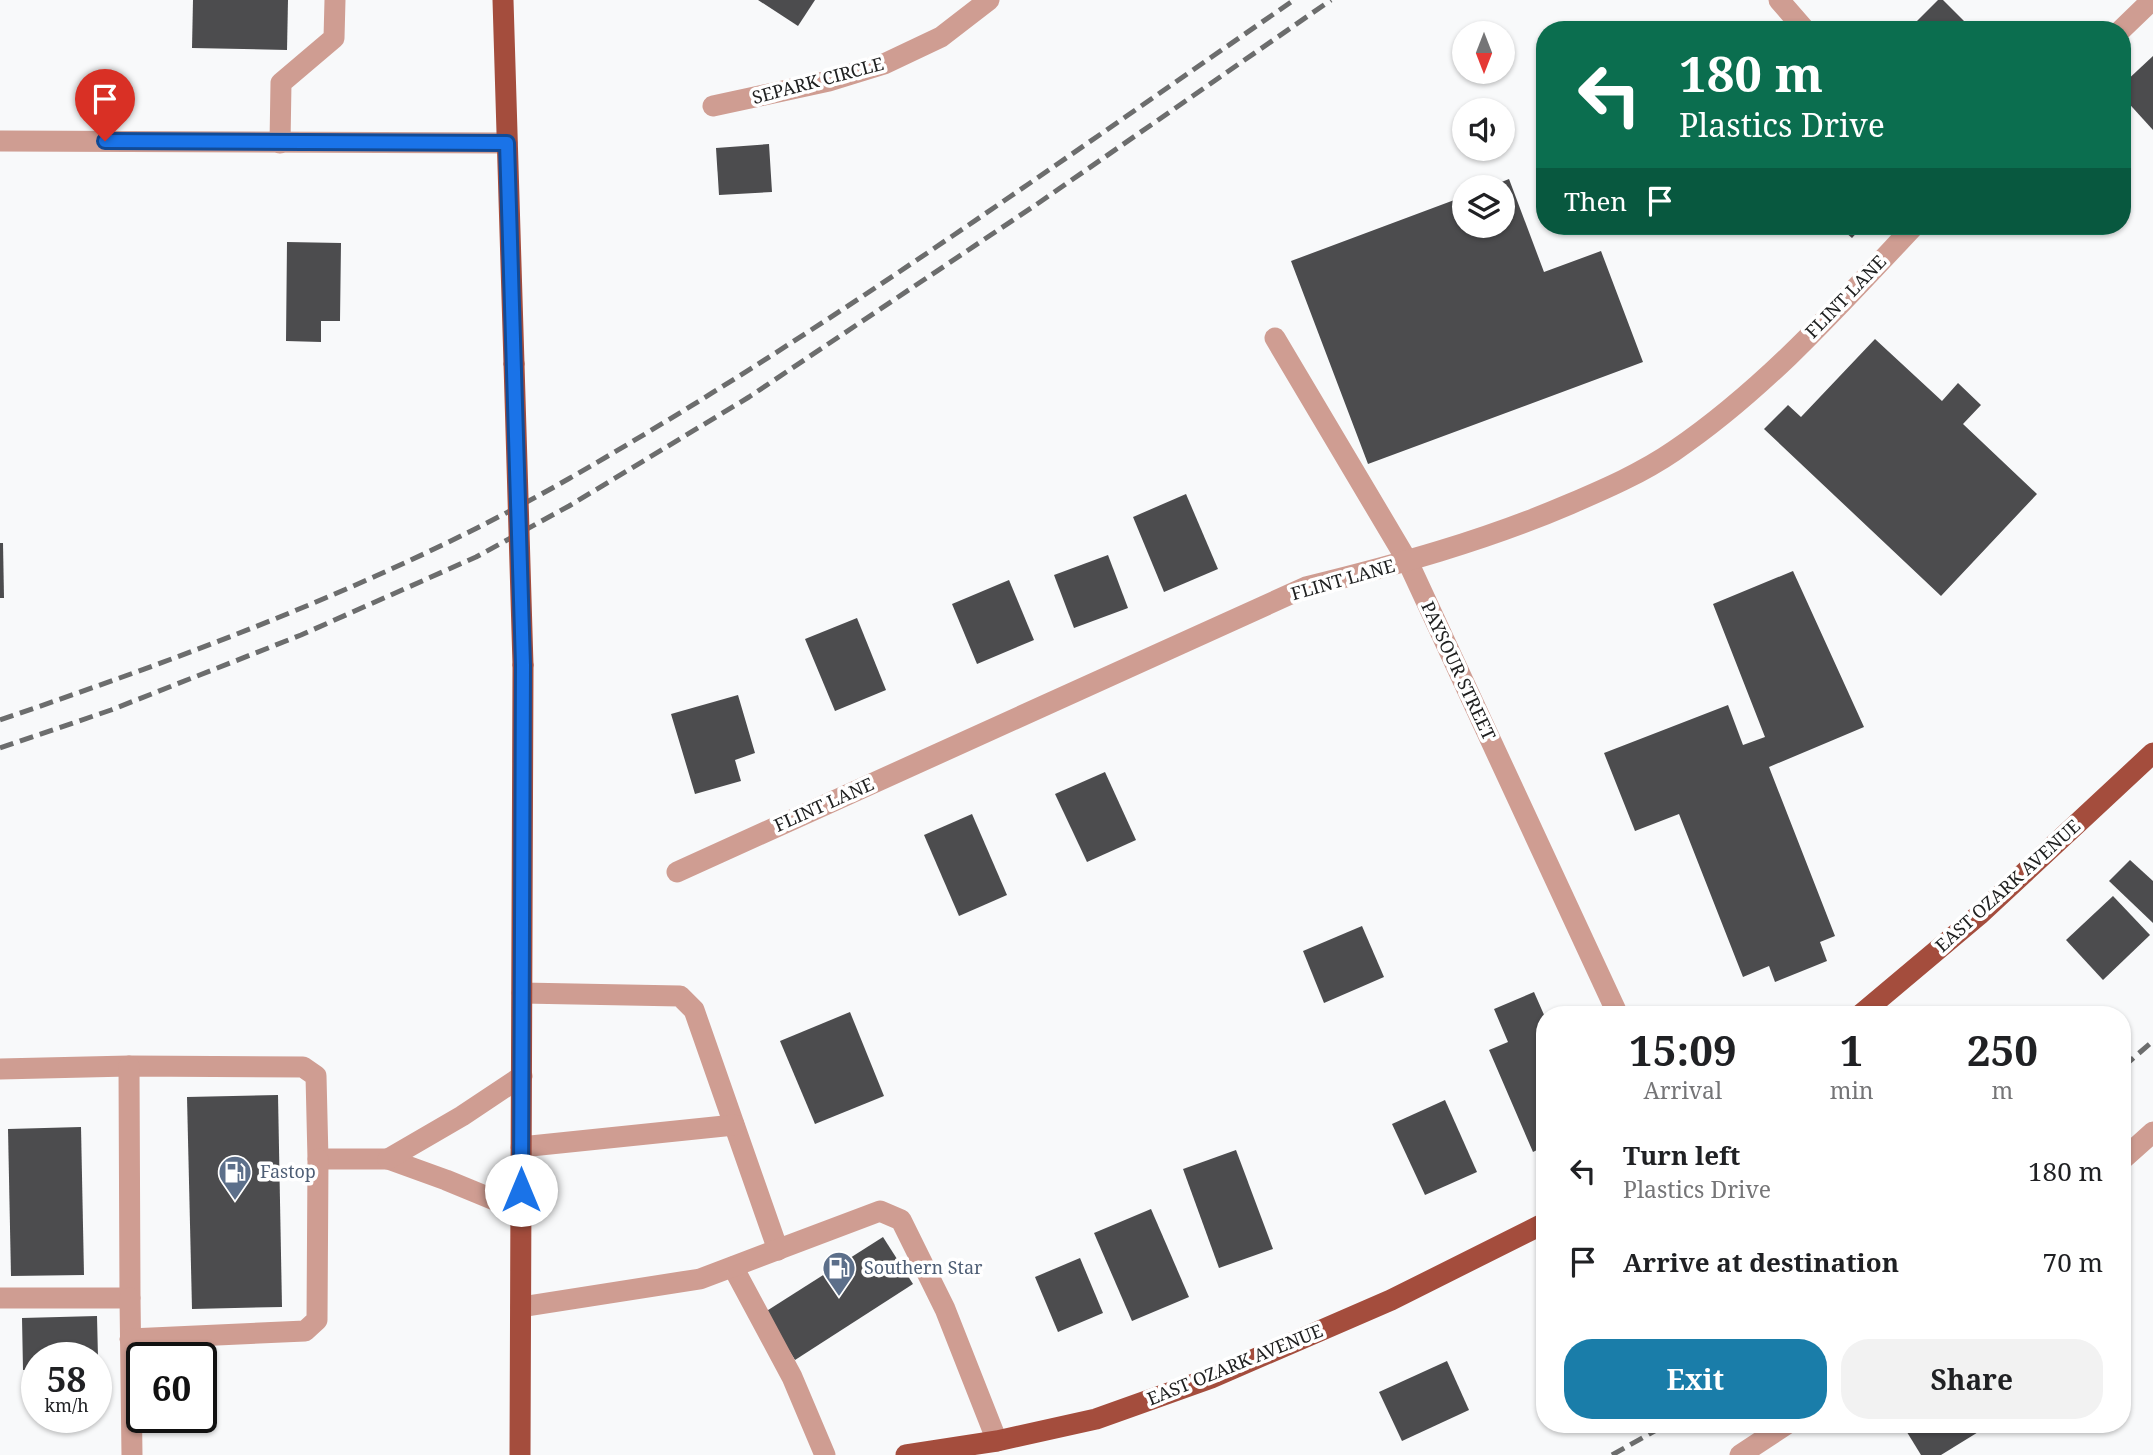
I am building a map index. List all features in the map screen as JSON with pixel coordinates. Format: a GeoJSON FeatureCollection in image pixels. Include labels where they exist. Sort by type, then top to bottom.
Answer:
{"type":"FeatureCollection","features":[{"type":"Feature","properties":{"kind":"main road"},"geometry":{"type":"LineString","coordinates":[[503,0],[523,665],[520,1455]]}},
{"type":"Feature","properties":{"kind":"main road","name":"EAST OZARK AVENUE"},"geometry":{"type":"LineString","coordinates":[[1871,1006],[1979,915],[2153,753]]}},
{"type":"Feature","properties":{"kind":"main road","name":"EAST OZARK AVENUE"},"geometry":{"type":"LineString","coordinates":[[906,1455],[997,1441],[1096,1419],[1211,1378],[1391,1300],[1536,1228]]}},
{"type":"Feature","properties":{"kind":"street"},"geometry":{"type":"LineString","coordinates":[[280,143],[281,83],[334,38],[335,0]]}},
{"type":"Feature","properties":{"kind":"street","name":"SEPARK CIRCLE"},"geometry":{"type":"LineString","coordinates":[[713,106],[830,81],[884,64],[941,37],[989,0]]}},
{"type":"Feature","properties":{"kind":"street"},"geometry":{"type":"LineString","coordinates":[[1779,0],[1797,21]]}},
{"type":"Feature","properties":{"kind":"street"},"geometry":{"type":"LineString","coordinates":[[2130,21],[2152,0]]}},
{"type":"Feature","properties":{"kind":"street"},"geometry":{"type":"LineString","coordinates":[[0,141],[507,143]]}},
{"type":"Feature","properties":{"kind":"street","name":"FLINT LANE"},"geometry":{"type":"LineString","coordinates":[[677,872],[1306,587],[1408,562],[1526,523],[1611,487],[1673,452],[1754,389],[1836,309],[1906,235]]}},
{"type":"Feature","properties":{"kind":"street","name":"PAYSOUR STREET"},"geometry":{"type":"LineString","coordinates":[[1275,338],[1408,562],[1614,1006]]}},
{"type":"Feature","properties":{"kind":"street"},"geometry":{"type":"LineString","coordinates":[[522,993],[680,996],[694,1010],[778,1250]]}},
{"type":"Feature","properties":{"kind":"street"},"geometry":{"type":"LineString","coordinates":[[129,1066],[132,1455]]}},
{"type":"Feature","properties":{"kind":"street"},"geometry":{"type":"LineString","coordinates":[[0,1069],[129,1066],[303,1067],[316,1076],[317,1320],[305,1331],[130,1339]]}},
{"type":"Feature","properties":{"kind":"street"},"geometry":{"type":"LineString","coordinates":[[388,1159],[462,1116],[522,1076]]}},
{"type":"Feature","properties":{"kind":"street"},"geometry":{"type":"LineString","coordinates":[[521,1147],[734,1125]]}},
{"type":"Feature","properties":{"kind":"street"},"geometry":{"type":"LineString","coordinates":[[2131,1153],[2153,1132]]}},
{"type":"Feature","properties":{"kind":"street"},"geometry":{"type":"LineString","coordinates":[[318,1159],[388,1159],[521,1211]]}},
{"type":"Feature","properties":{"kind":"street"},"geometry":{"type":"LineString","coordinates":[[521,1307],[700,1279],[880,1211],[901,1220],[945,1309],[997,1441]]}},
{"type":"Feature","properties":{"kind":"street"},"geometry":{"type":"LineString","coordinates":[[733,1267],[792,1377],[825,1455]]}},
{"type":"Feature","properties":{"kind":"street"},"geometry":{"type":"LineString","coordinates":[[0,1298],[130,1298]]}},
{"type":"Feature","properties":{"kind":"street"},"geometry":{"type":"LineString","coordinates":[[1740,1455],[1773,1433]]}},
{"type":"Feature","properties":{"kind":"building"},"geometry":{"type":"Polygon","coordinates":[[[193,0],[288,0],[287,50],[192,48],[193,0]]]}},
{"type":"Feature","properties":{"kind":"building"},"geometry":{"type":"Polygon","coordinates":[[[758,0],[815,0],[798,26],[758,0]]]}},
{"type":"Feature","properties":{"kind":"building"},"geometry":{"type":"Polygon","coordinates":[[[1938,0],[1943,0],[1964,21],[1917,21],[1938,0]]]}},
{"type":"Feature","properties":{"kind":"building"},"geometry":{"type":"Polygon","coordinates":[[[2153,56],[2153,130],[2131,106],[2131,77],[2153,56]]]}},
{"type":"Feature","properties":{"kind":"building"},"geometry":{"type":"Polygon","coordinates":[[[769,144],[772,192],[719,195],[716,148],[769,144]]]}},
{"type":"Feature","properties":{"kind":"building"},"geometry":{"type":"Polygon","coordinates":[[[1515,195],[1544,272],[1601,251],[1643,362],[1368,464],[1291,261],[1452,201],[1452,238],[1515,238],[1515,195]]]}},
{"type":"Feature","properties":{"kind":"building"},"geometry":{"type":"Polygon","coordinates":[[[287,242],[341,243],[340,321],[321,321],[321,342],[286,341],[287,242]]]}},
{"type":"Feature","properties":{"kind":"building"},"geometry":{"type":"Polygon","coordinates":[[[1875,339],[1942,401],[1958,383],[1981,405],[1963,424],[2037,494],[1941,596],[1764,429],[1788,405],[1801,417],[1875,339]]]}},
{"type":"Feature","properties":{"kind":"building"},"geometry":{"type":"Polygon","coordinates":[[[1186,494],[1218,569],[1164,592],[1133,517],[1186,494]]]}},
{"type":"Feature","properties":{"kind":"building"},"geometry":{"type":"Polygon","coordinates":[[[0,543],[3,543],[4,598],[0,598],[0,543]]]}},
{"type":"Feature","properties":{"kind":"building"},"geometry":{"type":"Polygon","coordinates":[[[1108,555],[1128,608],[1074,628],[1054,575],[1108,555]]]}},
{"type":"Feature","properties":{"kind":"building"},"geometry":{"type":"Polygon","coordinates":[[[1793,571],[1864,727],[1769,767],[1835,936],[1820,942],[1827,961],[1775,982],[1769,966],[1743,977],[1679,814],[1635,831],[1604,753],[1728,705],[1743,745],[1765,737],[1713,604],[1793,571]]]}},
{"type":"Feature","properties":{"kind":"building"},"geometry":{"type":"Polygon","coordinates":[[[1009,580],[1034,640],[977,664],[952,604],[1009,580]]]}},
{"type":"Feature","properties":{"kind":"building"},"geometry":{"type":"Polygon","coordinates":[[[857,618],[886,690],[835,711],[805,639],[857,618]]]}},
{"type":"Feature","properties":{"kind":"building"},"geometry":{"type":"Polygon","coordinates":[[[738,695],[755,753],[735,760],[741,781],[695,794],[671,714],[738,695]]]}},
{"type":"Feature","properties":{"kind":"building"},"geometry":{"type":"Polygon","coordinates":[[[1105,772],[1136,840],[1087,862],[1055,794],[1105,772]]]}},
{"type":"Feature","properties":{"kind":"building"},"geometry":{"type":"Polygon","coordinates":[[[972,814],[1007,895],[959,916],[924,835],[972,814]]]}},
{"type":"Feature","properties":{"kind":"building"},"geometry":{"type":"Polygon","coordinates":[[[2130,860],[2153,881],[2153,923],[2109,881],[2130,860]]]}},
{"type":"Feature","properties":{"kind":"building"},"geometry":{"type":"Polygon","coordinates":[[[2113,896],[2150,935],[2103,980],[2066,940],[2113,896]]]}},
{"type":"Feature","properties":{"kind":"building"},"geometry":{"type":"Polygon","coordinates":[[[1362,926],[1384,977],[1324,1003],[1303,951],[1362,926]]]}},
{"type":"Feature","properties":{"kind":"building"},"geometry":{"type":"Polygon","coordinates":[[[1534,992],[1540,1006],[1536,1006],[1536,1150],[1533,1152],[1489,1050],[1508,1042],[1494,1009],[1534,992]]]}},
{"type":"Feature","properties":{"kind":"building"},"geometry":{"type":"Polygon","coordinates":[[[850,1012],[884,1096],[815,1124],[780,1041],[850,1012]]]}},
{"type":"Feature","properties":{"kind":"building","name":"Fastop"},"geometry":{"type":"Polygon","coordinates":[[[278,1095],[282,1307],[192,1309],[187,1097],[278,1095]]]}},
{"type":"Feature","properties":{"kind":"building"},"geometry":{"type":"Polygon","coordinates":[[[1445,1100],[1477,1172],[1425,1195],[1392,1124],[1445,1100]]]}},
{"type":"Feature","properties":{"kind":"building"},"geometry":{"type":"Polygon","coordinates":[[[81,1127],[84,1275],[11,1276],[8,1129],[81,1127]]]}},
{"type":"Feature","properties":{"kind":"building"},"geometry":{"type":"Polygon","coordinates":[[[1236,1150],[1273,1249],[1219,1268],[1183,1169],[1236,1150]]]}},
{"type":"Feature","properties":{"kind":"building"},"geometry":{"type":"Polygon","coordinates":[[[1151,1209],[1189,1297],[1132,1321],[1094,1233],[1151,1209]]]}},
{"type":"Feature","properties":{"kind":"building","name":"Southern Star"},"geometry":{"type":"Polygon","coordinates":[[[883,1237],[913,1284],[795,1360],[765,1312],[883,1237]]]}},
{"type":"Feature","properties":{"kind":"building"},"geometry":{"type":"Polygon","coordinates":[[[1080,1258],[1103,1313],[1058,1332],[1035,1277],[1080,1258]]]}},
{"type":"Feature","properties":{"kind":"building"},"geometry":{"type":"Polygon","coordinates":[[[97,1316],[98,1342],[22,1342],[22,1318],[97,1316]]]}},
{"type":"Feature","properties":{"kind":"building"},"geometry":{"type":"Polygon","coordinates":[[[1447,1361],[1469,1410],[1402,1441],[1379,1392],[1447,1361]]]}},
{"type":"Feature","properties":{"kind":"building"},"geometry":{"type":"Polygon","coordinates":[[[1908,1433],[1977,1433],[1941,1455],[1921,1455],[1908,1433]]]}},
{"type":"Feature","properties":{"kind":"railway"},"geometry":{"type":"LineString","coordinates":[[0,720],[291,613],[432,550],[570,478],[756,366],[847,307],[1294,0]]}},
{"type":"Feature","properties":{"kind":"railway"},"geometry":{"type":"LineString","coordinates":[[0,748],[111,710],[301,635],[476,557],[569,506],[749,397],[1040,202],[1331,0]]}},
{"type":"Feature","properties":{"kind":"railway"},"geometry":{"type":"LineString","coordinates":[[2131,1060],[2153,1041]]}},
{"type":"Feature","properties":{"kind":"railway"},"geometry":{"type":"LineString","coordinates":[[1612,1455],[1651,1433]]}},
{"type":"Feature","properties":{"kind":"place","name":"Fastop"},"geometry":{"type":"Point","coordinates":[235,1202]}},
{"type":"Feature","properties":{"kind":"place","name":"Southern Star"},"geometry":{"type":"Point","coordinates":[839,1298]}},
{"type":"Feature","properties":{"kind":"route"},"geometry":{"type":"LineString","coordinates":[[105,141],[507,143],[523,665],[521,1190]]}}]}
